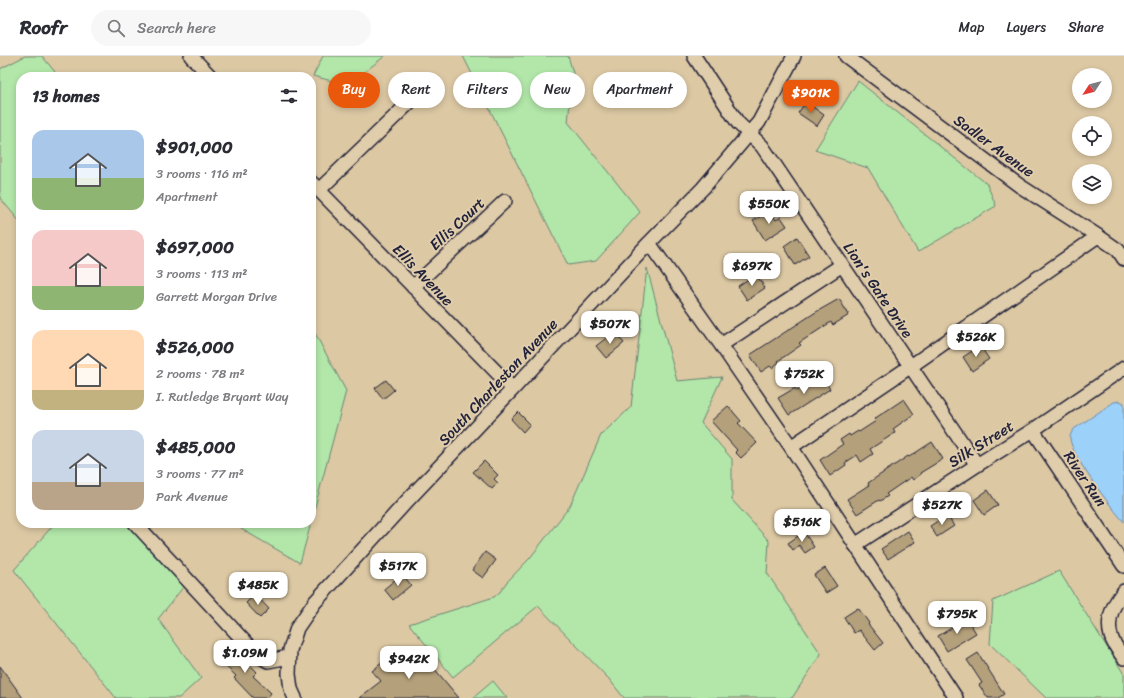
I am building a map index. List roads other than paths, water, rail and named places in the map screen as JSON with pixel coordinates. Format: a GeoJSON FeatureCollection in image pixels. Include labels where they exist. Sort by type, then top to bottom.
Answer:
{"type":"FeatureCollection","features":[{"type":"Feature","properties":{"kind":"street"},"geometry":{"type":"LineString","coordinates":[[191,56],[206,72]]}},
{"type":"Feature","properties":{"kind":"street","name":"Lion's Gate Drive"},"geometry":{"type":"LineString","coordinates":[[694,56],[738,123],[762,146],[977,465]]}},
{"type":"Feature","properties":{"kind":"street","name":"South Charleston Avenue"},"geometry":{"type":"LineString","coordinates":[[295,698],[291,689],[289,674],[290,650],[297,628],[316,602],[407,501],[649,243],[703,188],[760,122],[794,56]]}},
{"type":"Feature","properties":{"kind":"street","name":"Sadler Avenue"},"geometry":{"type":"LineString","coordinates":[[846,56],[1020,186],[1118,250],[1124,259]]}},
{"type":"Feature","properties":{"kind":"street"},"geometry":{"type":"LineString","coordinates":[[316,185],[403,108]]}},
{"type":"Feature","properties":{"kind":"street","name":"Ellis Avenue"},"geometry":{"type":"LineString","coordinates":[[316,187],[513,389]]}},
{"type":"Feature","properties":{"kind":"street","name":"Ellis Court"},"geometry":{"type":"LineString","coordinates":[[413,287],[505,200]]}},
{"type":"Feature","properties":{"kind":"street"},"geometry":{"type":"LineString","coordinates":[[791,447],[911,366],[1098,236]]}},
{"type":"Feature","properties":{"kind":"street"},"geometry":{"type":"LineString","coordinates":[[649,243],[791,447],[956,698]]}},
{"type":"Feature","properties":{"kind":"street"},"geometry":{"type":"LineString","coordinates":[[721,345],[842,265]]}},
{"type":"Feature","properties":{"kind":"street","name":"Silk Street"},"geometry":{"type":"LineString","coordinates":[[855,545],[1033,430],[1124,368]]}},
{"type":"Feature","properties":{"kind":"street","name":"River Run"},"geometry":{"type":"LineString","coordinates":[[1033,430],[1124,566]]}},
{"type":"Feature","properties":{"kind":"street"},"geometry":{"type":"LineString","coordinates":[[140,528],[256,654],[268,661],[289,657]]}},
{"type":"Feature","properties":{"kind":"street"},"geometry":{"type":"LineString","coordinates":[[1124,591],[1112,609],[1110,621],[1111,635],[1124,658]]}},
{"type":"Feature","properties":{"kind":"water"},"geometry":{"type":"Polygon","coordinates":[[[1120,401],[1124,403],[1124,522],[1101,494],[1084,469],[1072,446],[1070,438],[1074,429],[1114,402],[1120,401]]]}}]}
